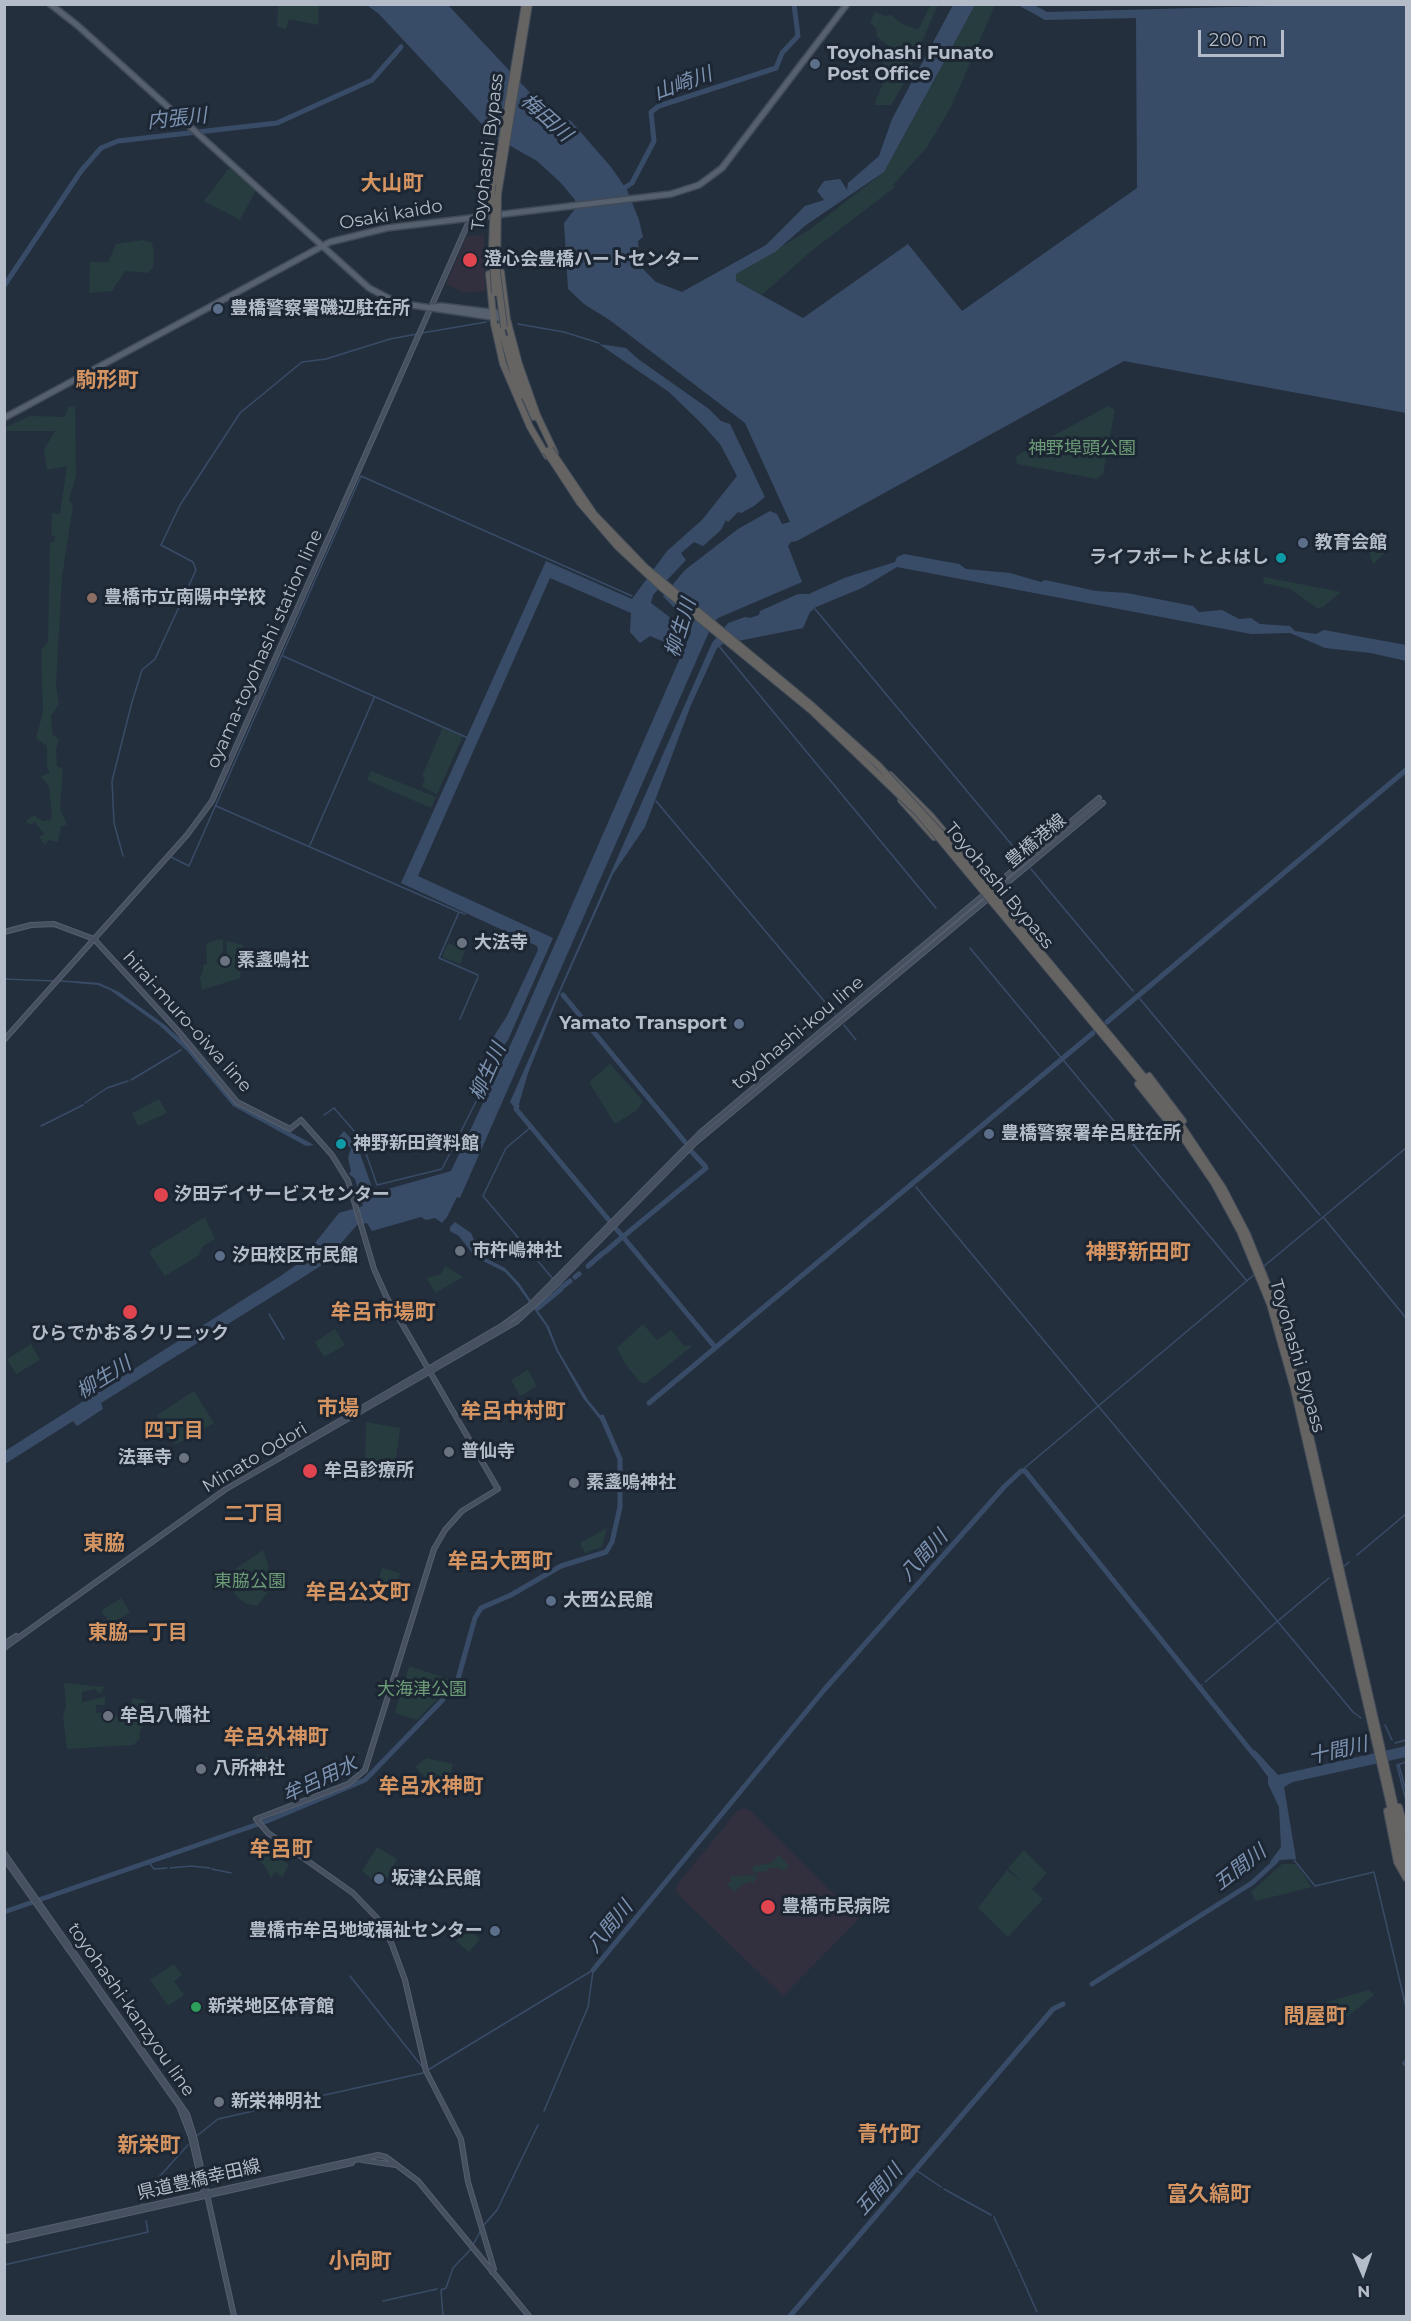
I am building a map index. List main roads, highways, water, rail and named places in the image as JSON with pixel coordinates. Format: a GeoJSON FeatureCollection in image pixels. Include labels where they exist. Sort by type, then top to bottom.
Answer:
{"type":"FeatureCollection","features":[{"type":"Feature","properties":{"kind":"highway","name":"Toyohashi Bypass"},"geometry":{"type":"LineString","coordinates":[[525,4],[499,167],[492,248],[502,326],[518,391],[552,461],[593,520],[643,571],[813,712],[881,777],[946,845],[1171,1110],[1223,1188],[1254,1251],[1282,1325],[1331,1526],[1340,1579]]}},
{"type":"Feature","properties":{"kind":"highway","name":"Toyohashi Bypass"},"geometry":{"type":"LineString","coordinates":[[499,167],[529,4]]}},
{"type":"Feature","properties":{"kind":"highway"},"geometry":{"type":"LineString","coordinates":[[499,167],[501,272],[507,316],[529,395],[548,450]]}},
{"type":"Feature","properties":{"kind":"highway"},"geometry":{"type":"LineString","coordinates":[[499,167],[493,178],[490,208],[489,274],[493,315],[507,373],[548,450]]}},
{"type":"Feature","properties":{"kind":"highway","name":"Toyohashi Bypass"},"geometry":{"type":"LineString","coordinates":[[548,450],[594,514],[645,567],[809,703],[878,765],[950,843],[1129,1062],[1198,1158],[1240,1230],[1270,1304],[1294,1389],[1324,1521],[1407,1855]]}},
{"type":"Feature","properties":{"kind":"highway"},"geometry":{"type":"LineString","coordinates":[[878,765],[909,792],[971,863]]}},
{"type":"Feature","properties":{"kind":"highway"},"geometry":{"type":"LineString","coordinates":[[881,777],[970,879]]}},
{"type":"Feature","properties":{"kind":"highway"},"geometry":{"type":"LineString","coordinates":[[1149,1076],[1175,1108],[1223,1188]]}},
{"type":"Feature","properties":{"kind":"highway"},"geometry":{"type":"LineString","coordinates":[[1138,1084],[1198,1158]]}},
{"type":"Feature","properties":{"kind":"highway","name":"Toyohashi Bypass"},"geometry":{"type":"LineString","coordinates":[[1384,1764],[1386,1789],[1406,1875]]}},
{"type":"Feature","properties":{"kind":"highway"},"geometry":{"type":"LineString","coordinates":[[1384,1764],[1407,1832]]}},
{"type":"Feature","properties":{"kind":"main road"},"geometry":{"type":"LineString","coordinates":[[50,4],[78,25],[321,246],[381,295],[398,303],[507,316]]}},
{"type":"Feature","properties":{"kind":"main road","name":"Osaki kaido"},"geometry":{"type":"LineString","coordinates":[[4,418],[321,246],[366,232],[686,190],[720,170],[847,4]]}},
{"type":"Feature","properties":{"kind":"main road","name":"oyama-toyohashi station line"},"geometry":{"type":"LineString","coordinates":[[4,1040],[187,835],[212,801],[470,218]]}},
{"type":"Feature","properties":{"kind":"main road","name":"toyohashi-kou line"},"geometry":{"type":"LineString","coordinates":[[532,1306],[701,1132],[1099,798]]}},
{"type":"Feature","properties":{"kind":"main road","name":"豊橋港線"},"geometry":{"type":"LineString","coordinates":[[613,1224],[695,1143],[1103,803]]}},
{"type":"Feature","properties":{"kind":"main road","name":"hirai-muro-oiwa line"},"geometry":{"type":"LineString","coordinates":[[4,932],[31,924],[54,924],[94,939],[178,1031],[237,1102],[290,1129],[301,1120],[348,1181],[374,1269],[387,1298],[498,1489],[462,1511],[445,1530],[434,1549],[365,1770],[348,1784],[258,1823],[268,1833],[353,1893],[383,1926],[400,1964],[426,2072],[460,2139],[468,2182],[482,2227],[492,2272],[529,2316]]}},
{"type":"Feature","properties":{"kind":"main road","name":"Minato Odori"},"geometry":{"type":"LineString","coordinates":[[4,1646],[226,1489],[510,1326],[532,1306]]}},
{"type":"Feature","properties":{"kind":"main road","name":"toyohashi-kanzyou line"},"geometry":{"type":"LineString","coordinates":[[4,1853],[178,2106],[191,2137],[234,2316]]}},
{"type":"Feature","properties":{"kind":"main road","name":"toyohashi-kanzyou line"},"geometry":{"type":"LineString","coordinates":[[4,1858],[36,1901]]}},
{"type":"Feature","properties":{"kind":"main road","name":"県道豊橋幸田線"},"geometry":{"type":"LineString","coordinates":[[4,2240],[205,2193],[363,2160],[396,2165],[418,2181],[492,2272]]}},
{"type":"Feature","properties":{"kind":"water","name":"梅田川"},"geometry":{"type":"Polygon","coordinates":[[[1343,4],[1406,5],[1406,413],[1124,361],[797,541],[791,542],[788,546],[802,582],[718,618],[712,625],[460,1198],[457,1197],[442,1223],[435,1218],[426,1220],[421,1217],[372,1231],[367,1223],[357,1225],[322,1265],[101,1403],[103,1409],[77,1426],[73,1421],[5,1464],[5,1451],[279,1277],[299,1263],[339,1213],[363,1206],[355,1179],[349,1174],[351,1171],[348,1158],[351,1148],[338,1138],[344,1131],[357,1145],[374,1193],[451,1171],[515,1035],[691,633],[691,626],[663,596],[685,570],[738,529],[770,511],[777,514],[782,524],[790,522],[745,423],[611,321],[584,304],[568,289],[564,223],[575,209],[575,200],[561,183],[537,161],[493,136],[379,14],[367,5],[448,5],[548,112],[571,121],[611,167],[627,190],[639,220],[643,237],[638,241],[639,260],[644,270],[656,282],[682,292],[766,245],[805,206],[824,200],[817,191],[824,181],[840,179],[847,190],[848,183],[879,156],[892,119],[953,5],[975,5],[884,172],[806,225],[775,252],[736,274],[736,281],[803,318],[908,244],[962,311],[1137,188],[1136,18],[1045,20],[1018,5],[1034,5],[1047,12],[1343,4]]]}},
{"type":"Feature","properties":{"kind":"water"},"geometry":{"type":"Polygon","coordinates":[[[599,344],[626,348],[709,409],[721,421],[730,424],[765,497],[754,506],[741,513],[738,512],[728,522],[726,520],[721,530],[703,546],[694,542],[681,553],[686,560],[653,595],[651,603],[680,625],[678,638],[672,645],[650,636],[640,643],[630,632],[631,613],[550,578],[418,876],[553,938],[508,1040],[493,1061],[485,1050],[507,1016],[538,950],[537,946],[401,883],[546,561],[632,599],[667,551],[702,520],[737,476],[720,444],[669,392],[599,344]]]}},
{"type":"Feature","properties":{"kind":"water"},"geometry":{"type":"Polygon","coordinates":[[[904,554],[959,564],[966,569],[1010,573],[1041,582],[1045,580],[1096,591],[1127,593],[1193,606],[1199,612],[1222,610],[1239,619],[1251,618],[1260,624],[1290,626],[1295,631],[1316,634],[1324,630],[1406,645],[1406,661],[1371,653],[1325,648],[1290,633],[1251,634],[897,567],[862,588],[816,607],[810,612],[803,628],[723,644],[717,648],[691,705],[645,827],[613,874],[559,995],[528,1073],[517,1111],[510,1102],[712,643],[728,623],[759,615],[760,611],[798,594],[809,594],[844,578],[895,562],[897,557],[904,554]]]}},
{"type":"Feature","properties":{"kind":"water"},"geometry":{"type":"Polygon","coordinates":[[[75,981],[99,983],[119,992],[165,1025],[185,1043],[233,1101],[314,1145],[306,1146],[233,1106],[187,1051],[159,1025],[110,990],[98,985],[75,983],[75,981]]]}},
{"type":"Feature","properties":{"kind":"water"},"geometry":{"type":"Polygon","coordinates":[[[455,1222],[471,1233],[481,1256],[505,1268],[519,1283],[549,1327],[558,1350],[588,1400],[606,1422],[603,1423],[583,1398],[556,1350],[546,1326],[517,1285],[505,1272],[475,1257],[459,1236],[450,1231],[450,1227],[455,1222]]]}},
{"type":"Feature","properties":{"kind":"water"},"geometry":{"type":"Polygon","coordinates":[[[1406,1746],[1406,1757],[1293,1782],[1284,1787],[1296,1859],[1280,1860],[1273,1865],[1270,1862],[1281,1847],[1279,1807],[1268,1784],[1268,1777],[1251,1754],[1255,1750],[1278,1775],[1406,1746]]]}},
{"type":"Feature","properties":{"kind":"waterway","name":"山崎川"},"geometry":{"type":"LineString","coordinates":[[621,190],[632,183],[654,141],[651,112],[659,106],[776,68],[782,53],[798,36],[794,4]]}},
{"type":"Feature","properties":{"kind":"waterway","name":"内張川"},"geometry":{"type":"LineString","coordinates":[[4,286],[81,171],[101,148],[118,141],[277,123],[372,80],[401,47]]}},
{"type":"Feature","properties":{"kind":"waterway"},"geometry":{"type":"LineString","coordinates":[[422,333],[486,322]]}},
{"type":"Feature","properties":{"kind":"waterway"},"geometry":{"type":"LineString","coordinates":[[518,324],[564,332],[599,343]]}},
{"type":"Feature","properties":{"kind":"waterway"},"geometry":{"type":"LineString","coordinates":[[123,856],[114,823],[112,781],[132,702],[142,670],[155,659],[196,570],[193,562],[161,545],[180,505],[240,413],[302,362],[326,359],[390,339],[417,334]]}},
{"type":"Feature","properties":{"kind":"waterway"},"geometry":{"type":"LineString","coordinates":[[171,857],[189,866],[361,476],[632,596]]}},
{"type":"Feature","properties":{"kind":"waterway"},"geometry":{"type":"LineString","coordinates":[[815,609],[1022,857]]}},
{"type":"Feature","properties":{"kind":"waterway"},"geometry":{"type":"LineString","coordinates":[[718,645],[936,908]]}},
{"type":"Feature","properties":{"kind":"waterway"},"geometry":{"type":"LineString","coordinates":[[283,656],[468,738]]}},
{"type":"Feature","properties":{"kind":"waterway"},"geometry":{"type":"LineString","coordinates":[[310,845],[374,698]]}},
{"type":"Feature","properties":{"kind":"waterway"},"geometry":{"type":"LineString","coordinates":[[1107,1022],[1406,770]]}},
{"type":"Feature","properties":{"kind":"waterway"},"geometry":{"type":"LineString","coordinates":[[656,801],[835,1014]]}},
{"type":"Feature","properties":{"kind":"waterway"},"geometry":{"type":"LineString","coordinates":[[216,806],[459,912]]}},
{"type":"Feature","properties":{"kind":"waterway"},"geometry":{"type":"LineString","coordinates":[[1031,869],[1133,991]]}},
{"type":"Feature","properties":{"kind":"waterway"},"geometry":{"type":"LineString","coordinates":[[465,914],[459,912],[439,958],[478,975]]}},
{"type":"Feature","properties":{"kind":"waterway"},"geometry":{"type":"LineString","coordinates":[[970,948],[1247,1281]]}},
{"type":"Feature","properties":{"kind":"waterway"},"geometry":{"type":"LineString","coordinates":[[460,1019],[478,977]]}},
{"type":"Feature","properties":{"kind":"waterway"},"geometry":{"type":"LineString","coordinates":[[4,979],[55,981]]}},
{"type":"Feature","properties":{"kind":"waterway"},"geometry":{"type":"LineString","coordinates":[[59,981],[76,982]]}},
{"type":"Feature","properties":{"kind":"waterway"},"geometry":{"type":"LineString","coordinates":[[563,995],[685,1142]]}},
{"type":"Feature","properties":{"kind":"waterway"},"geometry":{"type":"LineString","coordinates":[[1140,999],[1320,1215]]}},
{"type":"Feature","properties":{"kind":"waterway"},"geometry":{"type":"LineString","coordinates":[[844,1025],[856,1040]]}},
{"type":"Feature","properties":{"kind":"waterway"},"geometry":{"type":"LineString","coordinates":[[649,1403],[1093,1033]]}},
{"type":"Feature","properties":{"kind":"waterway"},"geometry":{"type":"LineString","coordinates":[[131,1080],[181,1050]]}},
{"type":"Feature","properties":{"kind":"waterway","name":"柳生川"},"geometry":{"type":"LineString","coordinates":[[324,1115],[334,1108],[361,1139],[377,1185],[442,1169],[495,1064],[494,1058]]}},
{"type":"Feature","properties":{"kind":"waterway"},"geometry":{"type":"LineString","coordinates":[[85,1103],[107,1088],[128,1081]]}},
{"type":"Feature","properties":{"kind":"waterway"},"geometry":{"type":"LineString","coordinates":[[41,1126],[83,1105]]}},
{"type":"Feature","properties":{"kind":"waterway"},"geometry":{"type":"LineString","coordinates":[[517,1106],[516,1109],[715,1347]]}},
{"type":"Feature","properties":{"kind":"waterway"},"geometry":{"type":"LineString","coordinates":[[531,1127],[506,1148],[483,1196],[553,1279]]}},
{"type":"Feature","properties":{"kind":"waterway"},"geometry":{"type":"LineString","coordinates":[[1263,1267],[1406,1148]]}},
{"type":"Feature","properties":{"kind":"waterway"},"geometry":{"type":"LineString","coordinates":[[691,1151],[705,1166]]}},
{"type":"Feature","properties":{"kind":"waterway"},"geometry":{"type":"LineString","coordinates":[[625,1235],[706,1168]]}},
{"type":"Feature","properties":{"kind":"waterway"},"geometry":{"type":"LineString","coordinates":[[916,1187],[1353,1712],[1361,1718]]}},
{"type":"Feature","properties":{"kind":"waterway"},"geometry":{"type":"LineString","coordinates":[[1324,1218],[1406,1318]]}},
{"type":"Feature","properties":{"kind":"waterway"},"geometry":{"type":"LineString","coordinates":[[605,1252],[620,1239]]}},
{"type":"Feature","properties":{"kind":"waterway"},"geometry":{"type":"LineString","coordinates":[[588,1266],[603,1253]]}},
{"type":"Feature","properties":{"kind":"waterway"},"geometry":{"type":"LineString","coordinates":[[575,1277],[579,1274]]}},
{"type":"Feature","properties":{"kind":"waterway"},"geometry":{"type":"LineString","coordinates":[[1021,1471],[1255,1274]]}},
{"type":"Feature","properties":{"kind":"waterway"},"geometry":{"type":"LineString","coordinates":[[562,1287],[570,1281]]}},
{"type":"Feature","properties":{"kind":"waterway"},"geometry":{"type":"LineString","coordinates":[[538,1308],[561,1289]]}},
{"type":"Feature","properties":{"kind":"waterway"},"geometry":{"type":"LineString","coordinates":[[269,1314],[284,1339]]}},
{"type":"Feature","properties":{"kind":"waterway","name":"牟呂用水"},"geometry":{"type":"LineString","coordinates":[[4,1912],[267,1821],[365,1780],[456,1686],[475,1618],[481,1608],[511,1595],[561,1566],[606,1552],[612,1542],[620,1507],[620,1459],[602,1417]]}},
{"type":"Feature","properties":{"kind":"waterway","name":"八間川"},"geometry":{"type":"LineString","coordinates":[[593,1970],[824,1690],[1004,1487],[1021,1471],[1025,1471],[1255,1756]]}},
{"type":"Feature","properties":{"kind":"waterway"},"geometry":{"type":"LineString","coordinates":[[1357,1555],[1406,1514]]}},
{"type":"Feature","properties":{"kind":"waterway"},"geometry":{"type":"LineString","coordinates":[[1343,1567],[1349,1562]]}},
{"type":"Feature","properties":{"kind":"waterway"},"geometry":{"type":"LineString","coordinates":[[1205,1682],[1329,1578]]}},
{"type":"Feature","properties":{"kind":"waterway"},"geometry":{"type":"LineString","coordinates":[[1385,1725],[1392,1740]]}},
{"type":"Feature","properties":{"kind":"waterway"},"geometry":{"type":"LineString","coordinates":[[1395,1743],[1406,1740]]}},
{"type":"Feature","properties":{"kind":"waterway"},"geometry":{"type":"LineString","coordinates":[[1406,1762],[1397,1765],[1406,1800]]}},
{"type":"Feature","properties":{"kind":"waterway"},"geometry":{"type":"LineString","coordinates":[[1399,1765],[1406,1791]]}},
{"type":"Feature","properties":{"kind":"waterway"},"geometry":{"type":"LineString","coordinates":[[1294,1860],[1315,1886],[1374,1872],[1406,2007]]}},
{"type":"Feature","properties":{"kind":"waterway","name":"五間川"},"geometry":{"type":"LineString","coordinates":[[1092,1984],[1252,1883],[1276,1861]]}},
{"type":"Feature","properties":{"kind":"waterway"},"geometry":{"type":"LineString","coordinates":[[150,1864],[154,1869],[167,1868]]}},
{"type":"Feature","properties":{"kind":"waterway"},"geometry":{"type":"LineString","coordinates":[[170,1868],[191,1866],[210,1868]]}},
{"type":"Feature","properties":{"kind":"waterway"},"geometry":{"type":"LineString","coordinates":[[212,1869],[231,1873]]}},
{"type":"Feature","properties":{"kind":"waterway"},"geometry":{"type":"LineString","coordinates":[[198,2135],[218,2119],[423,2073],[593,1970]]}},
{"type":"Feature","properties":{"kind":"waterway"},"geometry":{"type":"LineString","coordinates":[[544,2111],[588,2007],[593,1971]]}},
{"type":"Feature","properties":{"kind":"waterway"},"geometry":{"type":"LineString","coordinates":[[350,1976],[424,2069]]}},
{"type":"Feature","properties":{"kind":"waterway","name":"五間川"},"geometry":{"type":"LineString","coordinates":[[790,2316],[1053,2009],[1063,2004]]}},
{"type":"Feature","properties":{"kind":"waterway"},"geometry":{"type":"LineString","coordinates":[[1406,2060],[1403,2063],[1406,2067]]}},
{"type":"Feature","properties":{"kind":"waterway"},"geometry":{"type":"LineString","coordinates":[[483,2226],[497,2210],[538,2125]]}},
{"type":"Feature","properties":{"kind":"waterway"},"geometry":{"type":"LineString","coordinates":[[159,2177],[188,2145]]}},
{"type":"Feature","properties":{"kind":"waterway"},"geometry":{"type":"LineString","coordinates":[[916,2170],[941,2187]]}},
{"type":"Feature","properties":{"kind":"waterway"},"geometry":{"type":"LineString","coordinates":[[142,2204],[141,2196],[156,2181]]}},
{"type":"Feature","properties":{"kind":"waterway"},"geometry":{"type":"LineString","coordinates":[[944,2189],[991,2215]]}},
{"type":"Feature","properties":{"kind":"waterway"},"geometry":{"type":"LineString","coordinates":[[994,2217],[1017,2267]]}},
{"type":"Feature","properties":{"kind":"waterway"},"geometry":{"type":"LineString","coordinates":[[4,2265],[148,2232],[146,2221]]}},
{"type":"Feature","properties":{"kind":"waterway"},"geometry":{"type":"LineString","coordinates":[[473,2245],[481,2230]]}},
{"type":"Feature","properties":{"kind":"waterway"},"geometry":{"type":"LineString","coordinates":[[443,2316],[441,2290],[446,2288],[453,2268],[471,2249]]}},
{"type":"Feature","properties":{"kind":"waterway"},"geometry":{"type":"LineString","coordinates":[[1018,2269],[1037,2312]]}},
{"type":"Feature","properties":{"kind":"waterway"},"geometry":{"type":"LineString","coordinates":[[383,2301],[437,2289]]}},
{"type":"Feature","properties":{"kind":"place","name":"Toyohashi Funato Post Office"},"geometry":{"type":"Point","coordinates":[815,64]}},
{"type":"Feature","properties":{"kind":"place","name":"澄心会豊橋ハートセンター"},"geometry":{"type":"Point","coordinates":[470,260]}},
{"type":"Feature","properties":{"kind":"place","name":"豊橋警察署磯辺駐在所"},"geometry":{"type":"Point","coordinates":[218,309]}},
{"type":"Feature","properties":{"kind":"place","name":"教育会館"},"geometry":{"type":"Point","coordinates":[1303,543]}},
{"type":"Feature","properties":{"kind":"place","name":"ライフポートとよはし"},"geometry":{"type":"Point","coordinates":[1281,558]}},
{"type":"Feature","properties":{"kind":"place","name":"豊橋市立南陽中学校"},"geometry":{"type":"Point","coordinates":[92,598]}},
{"type":"Feature","properties":{"kind":"place","name":"大法寺"},"geometry":{"type":"Point","coordinates":[462,943]}},
{"type":"Feature","properties":{"kind":"place","name":"素盞鳴社"},"geometry":{"type":"Point","coordinates":[225,961]}},
{"type":"Feature","properties":{"kind":"place","name":"Yamato Transport"},"geometry":{"type":"Point","coordinates":[739,1024]}},
{"type":"Feature","properties":{"kind":"place","name":"豊橋警察署牟呂駐在所"},"geometry":{"type":"Point","coordinates":[989,1134]}},
{"type":"Feature","properties":{"kind":"place","name":"神野新田資料館"},"geometry":{"type":"Point","coordinates":[341,1144]}},
{"type":"Feature","properties":{"kind":"place","name":"汐田デイサービスセンター"},"geometry":{"type":"Point","coordinates":[161,1195]}},
{"type":"Feature","properties":{"kind":"place","name":"市杵嶋神社"},"geometry":{"type":"Point","coordinates":[460,1251]}},
{"type":"Feature","properties":{"kind":"place","name":"汐田校区市民館"},"geometry":{"type":"Point","coordinates":[220,1256]}},
{"type":"Feature","properties":{"kind":"place","name":"ひらでかおるクリニック"},"geometry":{"type":"Point","coordinates":[130,1312]}},
{"type":"Feature","properties":{"kind":"place","name":"普仙寺"},"geometry":{"type":"Point","coordinates":[449,1452]}},
{"type":"Feature","properties":{"kind":"place","name":"法華寺"},"geometry":{"type":"Point","coordinates":[184,1458]}},
{"type":"Feature","properties":{"kind":"place","name":"牟呂診療所"},"geometry":{"type":"Point","coordinates":[310,1471]}},
{"type":"Feature","properties":{"kind":"place","name":"素盞嗚神社"},"geometry":{"type":"Point","coordinates":[574,1483]}},
{"type":"Feature","properties":{"kind":"place","name":"大西公民館"},"geometry":{"type":"Point","coordinates":[551,1601]}},
{"type":"Feature","properties":{"kind":"place","name":"牟呂八幡社"},"geometry":{"type":"Point","coordinates":[108,1716]}},
{"type":"Feature","properties":{"kind":"place","name":"八所神社"},"geometry":{"type":"Point","coordinates":[201,1769]}},
{"type":"Feature","properties":{"kind":"place","name":"坂津公民館"},"geometry":{"type":"Point","coordinates":[379,1879]}},
{"type":"Feature","properties":{"kind":"place","name":"豊橋市民病院"},"geometry":{"type":"Point","coordinates":[768,1907]}},
{"type":"Feature","properties":{"kind":"place","name":"豊橋市牟呂地域福祉センター"},"geometry":{"type":"Point","coordinates":[495,1931]}},
{"type":"Feature","properties":{"kind":"place","name":"新栄地区体育館"},"geometry":{"type":"Point","coordinates":[196,2007]}},
{"type":"Feature","properties":{"kind":"place","name":"新栄神明社"},"geometry":{"type":"Point","coordinates":[219,2102]}},
{"type":"Feature","properties":{"kind":"district","name":"大山町"},"geometry":{"type":"Point","coordinates":[392,184]}},
{"type":"Feature","properties":{"kind":"district","name":"駒形町"},"geometry":{"type":"Point","coordinates":[107,381]}},
{"type":"Feature","properties":{"kind":"district","name":"神野新田町"},"geometry":{"type":"Point","coordinates":[1138,1253]}},
{"type":"Feature","properties":{"kind":"district","name":"牟呂市場町"},"geometry":{"type":"Point","coordinates":[383,1313]}},
{"type":"Feature","properties":{"kind":"district","name":"市場"},"geometry":{"type":"Point","coordinates":[338,1409]}},
{"type":"Feature","properties":{"kind":"district","name":"牟呂中村町"},"geometry":{"type":"Point","coordinates":[513,1412]}},
{"type":"Feature","properties":{"kind":"district","name":"四丁目"},"geometry":{"type":"Point","coordinates":[174,1431]}},
{"type":"Feature","properties":{"kind":"district","name":"二丁目"},"geometry":{"type":"Point","coordinates":[254,1514]}},
{"type":"Feature","properties":{"kind":"district","name":"東脇"},"geometry":{"type":"Point","coordinates":[104,1544]}},
{"type":"Feature","properties":{"kind":"district","name":"牟呂大西町"},"geometry":{"type":"Point","coordinates":[500,1562]}},
{"type":"Feature","properties":{"kind":"district","name":"牟呂公文町"},"geometry":{"type":"Point","coordinates":[358,1593]}},
{"type":"Feature","properties":{"kind":"district","name":"東脇一丁目"},"geometry":{"type":"Point","coordinates":[138,1633]}},
{"type":"Feature","properties":{"kind":"district","name":"牟呂外神町"},"geometry":{"type":"Point","coordinates":[276,1738]}},
{"type":"Feature","properties":{"kind":"district","name":"牟呂水神町"},"geometry":{"type":"Point","coordinates":[431,1787]}},
{"type":"Feature","properties":{"kind":"district","name":"牟呂町"},"geometry":{"type":"Point","coordinates":[281,1850]}},
{"type":"Feature","properties":{"kind":"district","name":"問屋町"},"geometry":{"type":"Point","coordinates":[1315,2017]}},
{"type":"Feature","properties":{"kind":"district","name":"青竹町"},"geometry":{"type":"Point","coordinates":[889,2135]}},
{"type":"Feature","properties":{"kind":"district","name":"新栄町"},"geometry":{"type":"Point","coordinates":[149,2146]}},
{"type":"Feature","properties":{"kind":"district","name":"富久縞町"},"geometry":{"type":"Point","coordinates":[1209,2195]}},
{"type":"Feature","properties":{"kind":"district","name":"小向町"},"geometry":{"type":"Point","coordinates":[360,2262]}},
{"type":"Feature","properties":{"kind":"park label","name":"神野埠頭公園"},"geometry":{"type":"Point","coordinates":[1082,449]}},
{"type":"Feature","properties":{"kind":"park label","name":"東脇公園"},"geometry":{"type":"Point","coordinates":[250,1582]}},
{"type":"Feature","properties":{"kind":"park label","name":"大海津公園"},"geometry":{"type":"Point","coordinates":[422,1690]}},
{"type":"Feature","properties":{"kind":"water label","name":"十間川"},"geometry":{"type":"Point","coordinates":[1338,1751]}}]}
